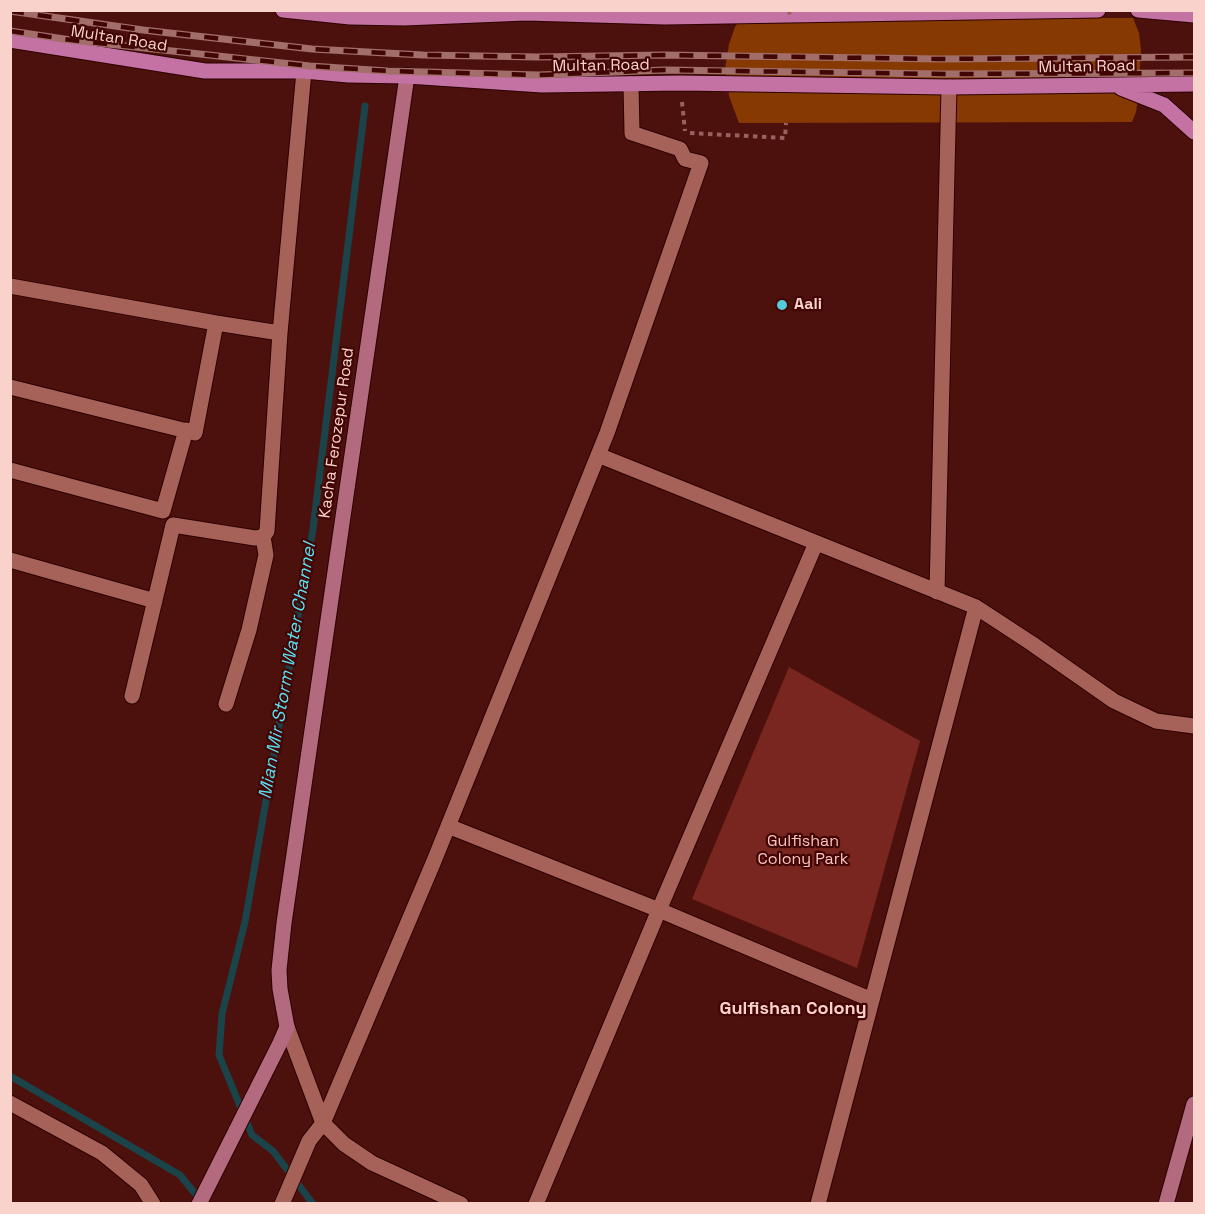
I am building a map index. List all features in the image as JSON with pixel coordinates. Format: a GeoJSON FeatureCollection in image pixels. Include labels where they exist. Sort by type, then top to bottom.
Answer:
{"type":"FeatureCollection","features":[{"type":"Feature","properties":{"kind":"main road"},"geometry":{"type":"LineString","coordinates":[[284,10],[350,14],[523,12],[665,17],[1098,10]]}},
{"type":"Feature","properties":{"kind":"main road"},"geometry":{"type":"LineString","coordinates":[[1138,10],[1194,15]]}},
{"type":"Feature","properties":{"kind":"main road","name":"Multan Road"},"geometry":{"type":"LineString","coordinates":[[10,40],[205,71],[304,71],[542,85],[681,83],[949,87],[1194,84]]}},
{"type":"Feature","properties":{"kind":"main road","name":"Kacha Ferozepur Road"},"geometry":{"type":"LineString","coordinates":[[287,1027],[279,970],[284,923],[407,76]]}},
{"type":"Feature","properties":{"kind":"main road"},"geometry":{"type":"LineString","coordinates":[[1112,85],[1164,105],[1194,132]]}},
{"type":"Feature","properties":{"kind":"main road"},"geometry":{"type":"LineString","coordinates":[[199,1203],[287,1027]]}},
{"type":"Feature","properties":{"kind":"main road"},"geometry":{"type":"LineString","coordinates":[[1166,1203],[1194,1104]]}},
{"type":"Feature","properties":{"kind":"street"},"geometry":{"type":"LineString","coordinates":[[226,704],[249,630],[266,555],[263,537],[267,531],[280,333],[304,71]]}},
{"type":"Feature","properties":{"kind":"street"},"geometry":{"type":"LineString","coordinates":[[282,1203],[309,1141],[323,1123],[448,826],[598,455],[701,163],[685,159],[680,149],[632,133],[632,84]]}},
{"type":"Feature","properties":{"kind":"street"},"geometry":{"type":"LineString","coordinates":[[937,592],[949,87]]}},
{"type":"Feature","properties":{"kind":"street"},"geometry":{"type":"LineString","coordinates":[[10,286],[216,324],[280,333]]}},
{"type":"Feature","properties":{"kind":"street"},"geometry":{"type":"LineString","coordinates":[[10,387],[195,432],[216,324]]}},
{"type":"Feature","properties":{"kind":"street"},"geometry":{"type":"LineString","coordinates":[[163,511],[186,430]]}},
{"type":"Feature","properties":{"kind":"street"},"geometry":{"type":"LineString","coordinates":[[598,455],[976,607],[1032,643],[1114,702],[1156,721],[1194,726]]}},
{"type":"Feature","properties":{"kind":"street"},"geometry":{"type":"LineString","coordinates":[[10,470],[163,511],[173,525],[255,538],[263,537]]}},
{"type":"Feature","properties":{"kind":"street"},"geometry":{"type":"LineString","coordinates":[[132,696],[173,525]]}},
{"type":"Feature","properties":{"kind":"street"},"geometry":{"type":"LineString","coordinates":[[536,1203],[816,543]]}},
{"type":"Feature","properties":{"kind":"street"},"geometry":{"type":"LineString","coordinates":[[10,560],[155,601]]}},
{"type":"Feature","properties":{"kind":"street"},"geometry":{"type":"LineString","coordinates":[[818,1203],[976,607]]}},
{"type":"Feature","properties":{"kind":"street"},"geometry":{"type":"LineString","coordinates":[[448,826],[659,910],[872,1000]]}},
{"type":"Feature","properties":{"kind":"street"},"geometry":{"type":"LineString","coordinates":[[287,1027],[323,1123],[344,1144],[372,1163],[462,1203]]}},
{"type":"Feature","properties":{"kind":"street"},"geometry":{"type":"LineString","coordinates":[[10,1103],[102,1153],[141,1185],[153,1203]]}},
{"type":"Feature","properties":{"kind":"path"},"geometry":{"type":"LineString","coordinates":[[789,10],[790,19]]}},
{"type":"Feature","properties":{"kind":"path"},"geometry":{"type":"LineString","coordinates":[[681,83],[685,133],[785,138],[786,123]]}},
{"type":"Feature","properties":{"kind":"green space","name":"Gulfishan Colony Park"},"geometry":{"type":"Polygon","coordinates":[[[789,667],[920,741],[857,968],[692,899],[789,667]]]}},
{"type":"Feature","properties":{"kind":"building"},"geometry":{"type":"Polygon","coordinates":[[[741,18],[1133,18],[1139,33],[1141,50],[1136,112],[1132,122],[739,123],[729,96],[725,69],[729,44],[741,18]]]}},
{"type":"Feature","properties":{"kind":"waterway","name":"Mian Mir Storm Water Channel"},"geometry":{"type":"LineString","coordinates":[[313,1204],[273,1151],[252,1135],[219,1055],[222,1014],[245,922],[313,529],[365,106]]}},
{"type":"Feature","properties":{"kind":"waterway"},"geometry":{"type":"LineString","coordinates":[[10,1076],[180,1175],[201,1201]]}},
{"type":"Feature","properties":{"kind":"railway"},"geometry":{"type":"LineString","coordinates":[[10,11],[143,30],[312,49],[423,55],[538,57],[664,55],[940,59],[1194,57]]}},
{"type":"Feature","properties":{"kind":"railway"},"geometry":{"type":"LineString","coordinates":[[10,31],[71,40],[310,66],[388,71],[539,75],[665,70],[943,74],[1194,73]]}},
{"type":"Feature","properties":{"kind":"place","name":"Aali"},"geometry":{"type":"Point","coordinates":[782,305]}},
{"type":"Feature","properties":{"kind":"district","name":"Gulfishan Colony"},"geometry":{"type":"Point","coordinates":[793,1009]}}]}
